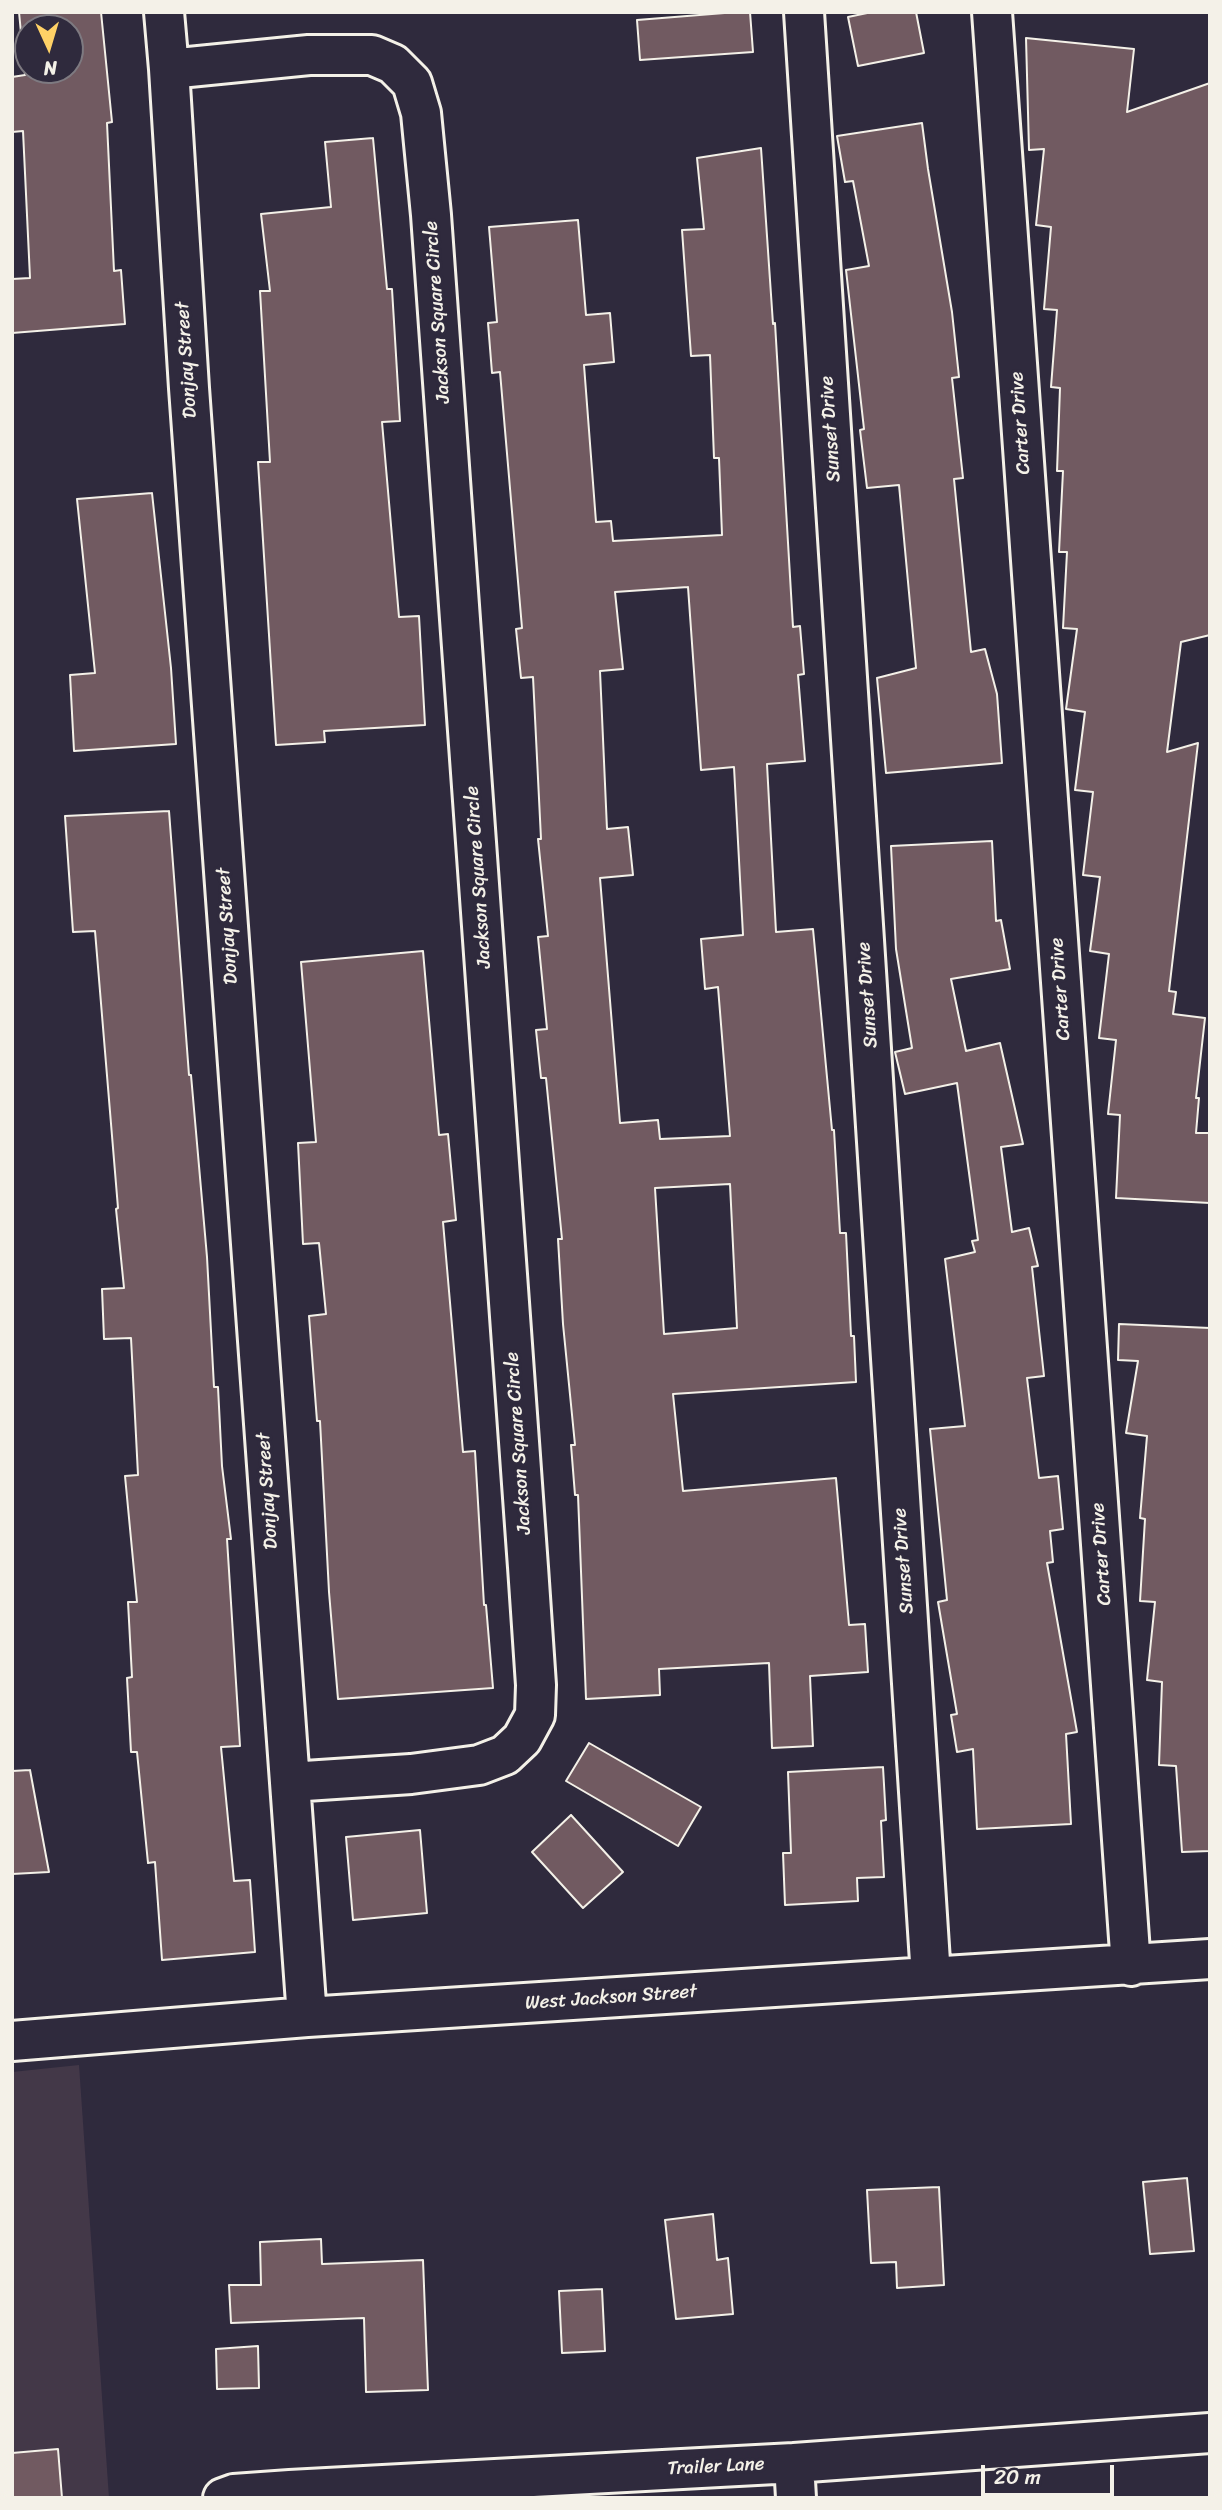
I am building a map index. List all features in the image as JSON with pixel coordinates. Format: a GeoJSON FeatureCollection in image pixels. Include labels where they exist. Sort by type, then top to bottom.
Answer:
{"type":"FeatureCollection","features":[{"type":"Feature","properties":{"kind":"street"},"geometry":{"type":"LineString","coordinates":[[164,12],[169,69]]}},
{"type":"Feature","properties":{"kind":"street","name":"Sunset Drive"},"geometry":{"type":"LineString","coordinates":[[804,12],[931,1977]]}},
{"type":"Feature","properties":{"kind":"street","name":"Carter Drive"},"geometry":{"type":"LineString","coordinates":[[992,12],[1131,1966]]}},
{"type":"Feature","properties":{"kind":"street","name":"Jackson Square Circle"},"geometry":{"type":"LineString","coordinates":[[169,69],[309,55],[372,55],[393,64],[412,83],[421,113],[432,229],[530,1593],[536,1685],[535,1715],[522,1739],[505,1755],[479,1765],[425,1772],[290,1782]]}},
{"type":"Feature","properties":{"kind":"street","name":"Donjay Street"},"geometry":{"type":"LineString","coordinates":[[169,69],[189,388],[307,2017]]}},
{"type":"Feature","properties":{"kind":"street","name":"West Jackson Street"},"geometry":{"type":"LineString","coordinates":[[12,2041],[307,2017],[1210,1959]]}},
{"type":"Feature","properties":{"kind":"street","name":"Trailer Lane"},"geometry":{"type":"LineString","coordinates":[[223,2498],[233,2494],[290,2490],[795,2481],[1210,2432]]}},
{"type":"Feature","properties":{"kind":"shaded area"},"geometry":{"type":"Polygon","coordinates":[[[79,2065],[109,2498],[12,2498],[12,2072],[79,2065]]]}},
{"type":"Feature","properties":{"kind":"building"},"geometry":{"type":"Polygon","coordinates":[[[19,12],[101,12],[112,122],[107,123],[114,271],[121,270],[125,324],[12,333],[12,279],[30,278],[23,131],[12,132],[12,77],[14,84],[84,84],[84,14],[19,12]]]}},
{"type":"Feature","properties":{"kind":"building"},"geometry":{"type":"Polygon","coordinates":[[[750,12],[753,52],[640,60],[637,20],[750,12]]]}},
{"type":"Feature","properties":{"kind":"building"},"geometry":{"type":"Polygon","coordinates":[[[872,12],[916,12],[924,53],[858,66],[848,17],[872,12]]]}},
{"type":"Feature","properties":{"kind":"building"},"geometry":{"type":"Polygon","coordinates":[[[1026,38],[1134,49],[1127,112],[1210,83],[1210,635],[1181,642],[1167,752],[1198,743],[1169,991],[1176,992],[1173,1014],[1205,1018],[1196,1098],[1199,1098],[1196,1133],[1210,1133],[1210,1203],[1116,1198],[1120,1115],[1108,1114],[1116,1040],[1099,1038],[1109,954],[1090,951],[1100,877],[1083,875],[1093,792],[1075,790],[1085,712],[1066,709],[1077,629],[1063,628],[1067,552],[1059,552],[1063,471],[1057,471],[1060,388],[1051,387],[1057,310],[1044,309],[1051,227],[1036,225],[1044,149],[1029,150],[1026,38]]]}},
{"type":"Feature","properties":{"kind":"building"},"geometry":{"type":"Polygon","coordinates":[[[922,123],[952,312],[959,377],[952,378],[963,478],[954,479],[971,652],[985,649],[997,694],[1002,763],[886,773],[877,678],[916,668],[899,485],[867,488],[860,430],[864,429],[846,270],[869,266],[853,181],[845,182],[837,136],[922,123]]]}},
{"type":"Feature","properties":{"kind":"building"},"geometry":{"type":"Polygon","coordinates":[[[373,138],[387,289],[392,289],[400,421],[382,422],[399,617],[419,616],[425,725],[324,731],[325,742],[276,745],[258,462],[270,462],[260,291],[270,291],[261,214],[331,207],[325,142],[373,138]]]}},
{"type":"Feature","properties":{"kind":"building"},"geometry":{"type":"Polygon","coordinates":[[[761,148],[773,324],[775,323],[793,627],[800,626],[804,674],[798,675],[805,761],[767,764],[776,932],[813,929],[834,1130],[840,1233],[846,1233],[856,1382],[673,1394],[683,1491],[836,1478],[849,1625],[865,1624],[868,1672],[810,1676],[813,1746],[772,1748],[769,1663],[659,1669],[660,1695],[586,1699],[578,1495],[575,1495],[571,1445],[575,1445],[558,1239],[562,1239],[546,1078],[541,1078],[536,1030],[547,1029],[538,937],[548,936],[538,839],[541,839],[533,677],[521,678],[516,629],[522,628],[500,372],[492,373],[488,323],[497,322],[489,227],[578,220],[586,315],[610,313],[614,362],[584,365],[596,522],[611,521],[613,541],[722,535],[719,458],[714,458],[710,355],[691,356],[682,230],[704,229],[697,158],[761,148]],[[688,587],[615,592],[623,669],[600,671],[607,829],[628,827],[633,875],[600,878],[620,1123],[658,1120],[660,1139],[730,1136],[718,987],[705,989],[701,939],[743,935],[734,767],[701,770],[688,587]],[[730,1184],[655,1188],[664,1334],[737,1328],[730,1184]]]}},
{"type":"Feature","properties":{"kind":"building"},"geometry":{"type":"Polygon","coordinates":[[[152,493],[171,668],[176,744],[74,751],[70,675],[95,673],[77,499],[152,493]]]}},
{"type":"Feature","properties":{"kind":"building"},"geometry":{"type":"Polygon","coordinates":[[[169,811],[189,1075],[207,1257],[214,1387],[218,1387],[222,1466],[231,1539],[227,1539],[240,1746],[221,1747],[234,1881],[250,1880],[255,1952],[162,1960],[155,1862],[148,1863],[137,1752],[131,1752],[127,1678],[132,1677],[128,1602],[137,1602],[125,1476],[138,1475],[131,1338],[104,1339],[102,1289],[124,1288],[95,931],[73,932],[65,816],[169,811]]]}},
{"type":"Feature","properties":{"kind":"building"},"geometry":{"type":"Polygon","coordinates":[[[992,841],[996,921],[1001,920],[1010,969],[951,979],[966,1051],[1000,1043],[1023,1144],[1001,1147],[1012,1232],[1029,1228],[1038,1266],[1032,1267],[1044,1376],[1027,1378],[1039,1478],[1058,1476],[1063,1529],[1050,1531],[1053,1562],[1047,1563],[1077,1732],[1066,1734],[1071,1824],[977,1829],[973,1749],[957,1752],[951,1715],[957,1714],[938,1602],[947,1600],[930,1429],[965,1426],[945,1259],[975,1252],[972,1241],[978,1240],[957,1083],[905,1094],[895,1052],[912,1048],[896,949],[891,846],[992,841]]]}},
{"type":"Feature","properties":{"kind":"building"},"geometry":{"type":"Polygon","coordinates":[[[423,951],[439,1135],[448,1134],[456,1220],[443,1222],[463,1452],[475,1451],[484,1605],[493,1688],[338,1699],[320,1421],[317,1421],[309,1316],[326,1314],[319,1243],[303,1244],[298,1143],[316,1142],[301,962],[423,951]]]}},
{"type":"Feature","properties":{"kind":"building"},"geometry":{"type":"Polygon","coordinates":[[[1119,1324],[1210,1328],[1210,1851],[1182,1852],[1176,1766],[1159,1765],[1162,1682],[1147,1680],[1155,1602],[1140,1601],[1145,1519],[1140,1518],[1147,1436],[1126,1433],[1138,1361],[1118,1360],[1119,1324]]]}},
{"type":"Feature","properties":{"kind":"building"},"geometry":{"type":"Polygon","coordinates":[[[589,1743],[701,1807],[678,1846],[566,1781],[589,1743]]]}},
{"type":"Feature","properties":{"kind":"building"},"geometry":{"type":"Polygon","coordinates":[[[883,1767],[886,1820],[881,1821],[884,1877],[857,1878],[858,1901],[785,1905],[783,1853],[791,1853],[788,1772],[883,1767]]]}},
{"type":"Feature","properties":{"kind":"building"},"geometry":{"type":"Polygon","coordinates":[[[30,1770],[49,1872],[12,1874],[12,1771],[30,1770]]]}},
{"type":"Feature","properties":{"kind":"building"},"geometry":{"type":"Polygon","coordinates":[[[571,1815],[623,1872],[583,1908],[532,1852],[571,1815]]]}},
{"type":"Feature","properties":{"kind":"building"},"geometry":{"type":"Polygon","coordinates":[[[420,1830],[427,1913],[353,1920],[346,1837],[420,1830]]]}},
{"type":"Feature","properties":{"kind":"building"},"geometry":{"type":"Polygon","coordinates":[[[1187,2178],[1194,2251],[1150,2254],[1143,2182],[1187,2178]]]}},
{"type":"Feature","properties":{"kind":"building"},"geometry":{"type":"Polygon","coordinates":[[[939,2187],[944,2285],[897,2288],[896,2262],[871,2263],[867,2190],[939,2187]]]}},
{"type":"Feature","properties":{"kind":"building"},"geometry":{"type":"Polygon","coordinates":[[[713,2214],[717,2260],[728,2258],[733,2314],[676,2319],[665,2220],[713,2214]]]}},
{"type":"Feature","properties":{"kind":"building"},"geometry":{"type":"Polygon","coordinates":[[[321,2239],[322,2264],[423,2260],[428,2390],[366,2392],[364,2318],[231,2323],[229,2285],[261,2285],[260,2242],[321,2239]]]}},
{"type":"Feature","properties":{"kind":"building"},"geometry":{"type":"Polygon","coordinates":[[[602,2289],[605,2351],[562,2353],[559,2291],[602,2289]]]}},
{"type":"Feature","properties":{"kind":"building"},"geometry":{"type":"Polygon","coordinates":[[[258,2346],[259,2388],[217,2389],[216,2349],[258,2346]]]}},
{"type":"Feature","properties":{"kind":"building"},"geometry":{"type":"Polygon","coordinates":[[[58,2449],[62,2498],[12,2498],[12,2453],[58,2449]]]}}]}
